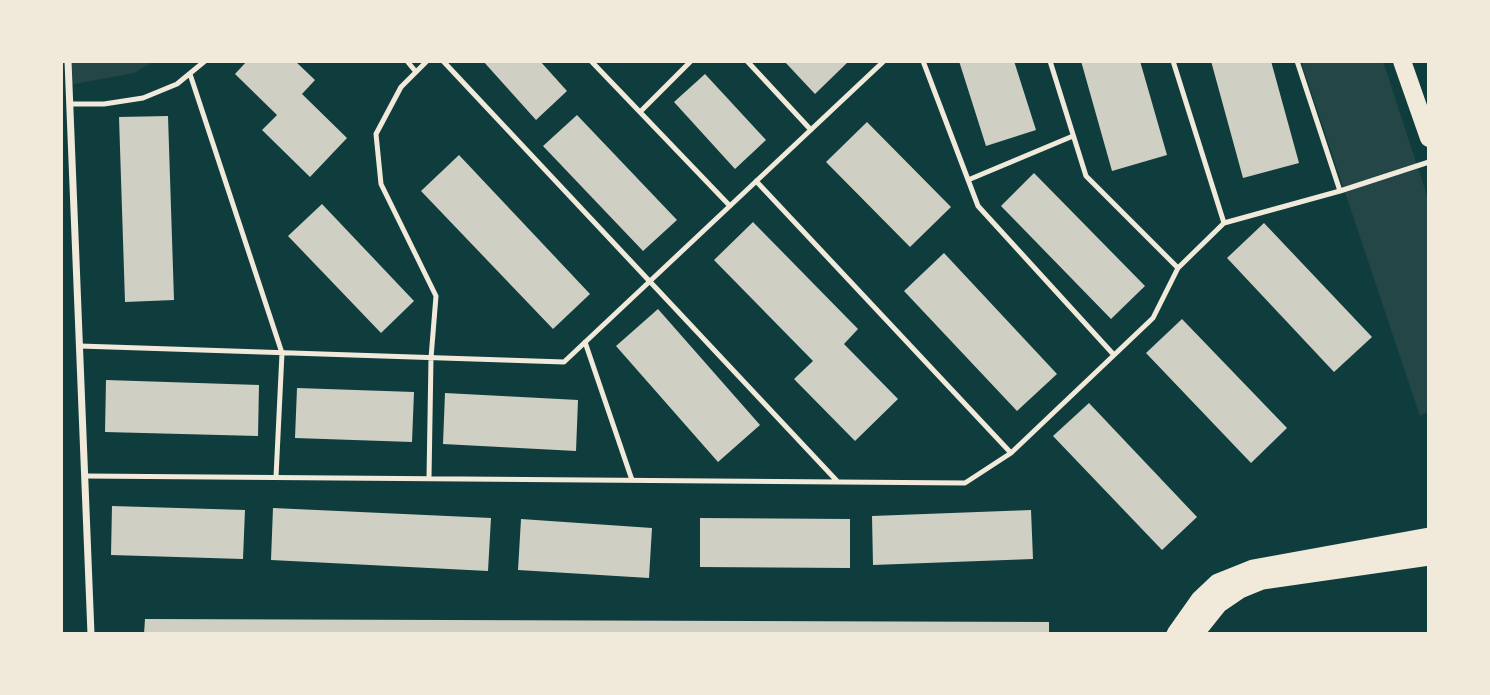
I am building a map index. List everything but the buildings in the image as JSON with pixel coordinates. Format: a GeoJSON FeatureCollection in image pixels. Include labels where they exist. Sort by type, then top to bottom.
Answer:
{"type":"FeatureCollection","features":[{"type":"Feature","properties":{"kind":"highway"},"geometry":{"type":"LineString","coordinates":[[1176,634],[1200,600],[1218,583],[1252,569],[1429,537]]}},
{"type":"Feature","properties":{"kind":"highway"},"geometry":{"type":"LineString","coordinates":[[1194,634],[1218,604],[1262,580],[1429,555]]}},
{"type":"Feature","properties":{"kind":"main road"},"geometry":{"type":"LineString","coordinates":[[1402,61],[1429,138]]}},
{"type":"Feature","properties":{"kind":"street"},"geometry":{"type":"LineString","coordinates":[[68,61],[91,634]]}},
{"type":"Feature","properties":{"kind":"lane"},"geometry":{"type":"LineString","coordinates":[[70,104],[104,104],[143,98],[177,84],[205,61]]}},
{"type":"Feature","properties":{"kind":"lane"},"geometry":{"type":"LineString","coordinates":[[407,61],[416,72]]}},
{"type":"Feature","properties":{"kind":"lane"},"geometry":{"type":"LineString","coordinates":[[427,61],[401,87],[376,134],[381,184],[436,296],[431,358],[429,478]]}},
{"type":"Feature","properties":{"kind":"lane"},"geometry":{"type":"LineString","coordinates":[[443,61],[837,481]]}},
{"type":"Feature","properties":{"kind":"lane"},"geometry":{"type":"LineString","coordinates":[[592,61],[730,206]]}},
{"type":"Feature","properties":{"kind":"lane"},"geometry":{"type":"LineString","coordinates":[[640,112],[691,61]]}},
{"type":"Feature","properties":{"kind":"lane"},"geometry":{"type":"LineString","coordinates":[[747,61],[811,130]]}},
{"type":"Feature","properties":{"kind":"lane"},"geometry":{"type":"LineString","coordinates":[[80,346],[564,362],[884,61]]}},
{"type":"Feature","properties":{"kind":"lane"},"geometry":{"type":"LineString","coordinates":[[923,61],[978,206],[1114,355]]}},
{"type":"Feature","properties":{"kind":"lane"},"geometry":{"type":"LineString","coordinates":[[1050,61],[1086,176],[1178,268]]}},
{"type":"Feature","properties":{"kind":"lane"},"geometry":{"type":"LineString","coordinates":[[1173,61],[1224,223]]}},
{"type":"Feature","properties":{"kind":"lane"},"geometry":{"type":"LineString","coordinates":[[1297,61],[1340,191]]}},
{"type":"Feature","properties":{"kind":"lane"},"geometry":{"type":"LineString","coordinates":[[190,74],[282,353],[275,477]]}},
{"type":"Feature","properties":{"kind":"lane"},"geometry":{"type":"LineString","coordinates":[[968,180],[1073,136]]}},
{"type":"Feature","properties":{"kind":"lane"},"geometry":{"type":"LineString","coordinates":[[85,476],[965,483],[1011,453],[1153,318],[1178,268],[1224,223],[1340,191],[1429,162]]}},
{"type":"Feature","properties":{"kind":"lane"},"geometry":{"type":"LineString","coordinates":[[756,181],[1011,453]]}},
{"type":"Feature","properties":{"kind":"lane"},"geometry":{"type":"LineString","coordinates":[[585,342],[632,480]]}},
{"type":"Feature","properties":{"kind":"shaded area"},"geometry":{"type":"Polygon","coordinates":[[[68,61],[155,61],[134,73],[69,85],[68,61]]]}},
{"type":"Feature","properties":{"kind":"shaded area"},"geometry":{"type":"Polygon","coordinates":[[[1301,61],[1383,61],[1429,202],[1429,411],[1420,416],[1301,61]]]}}]}
